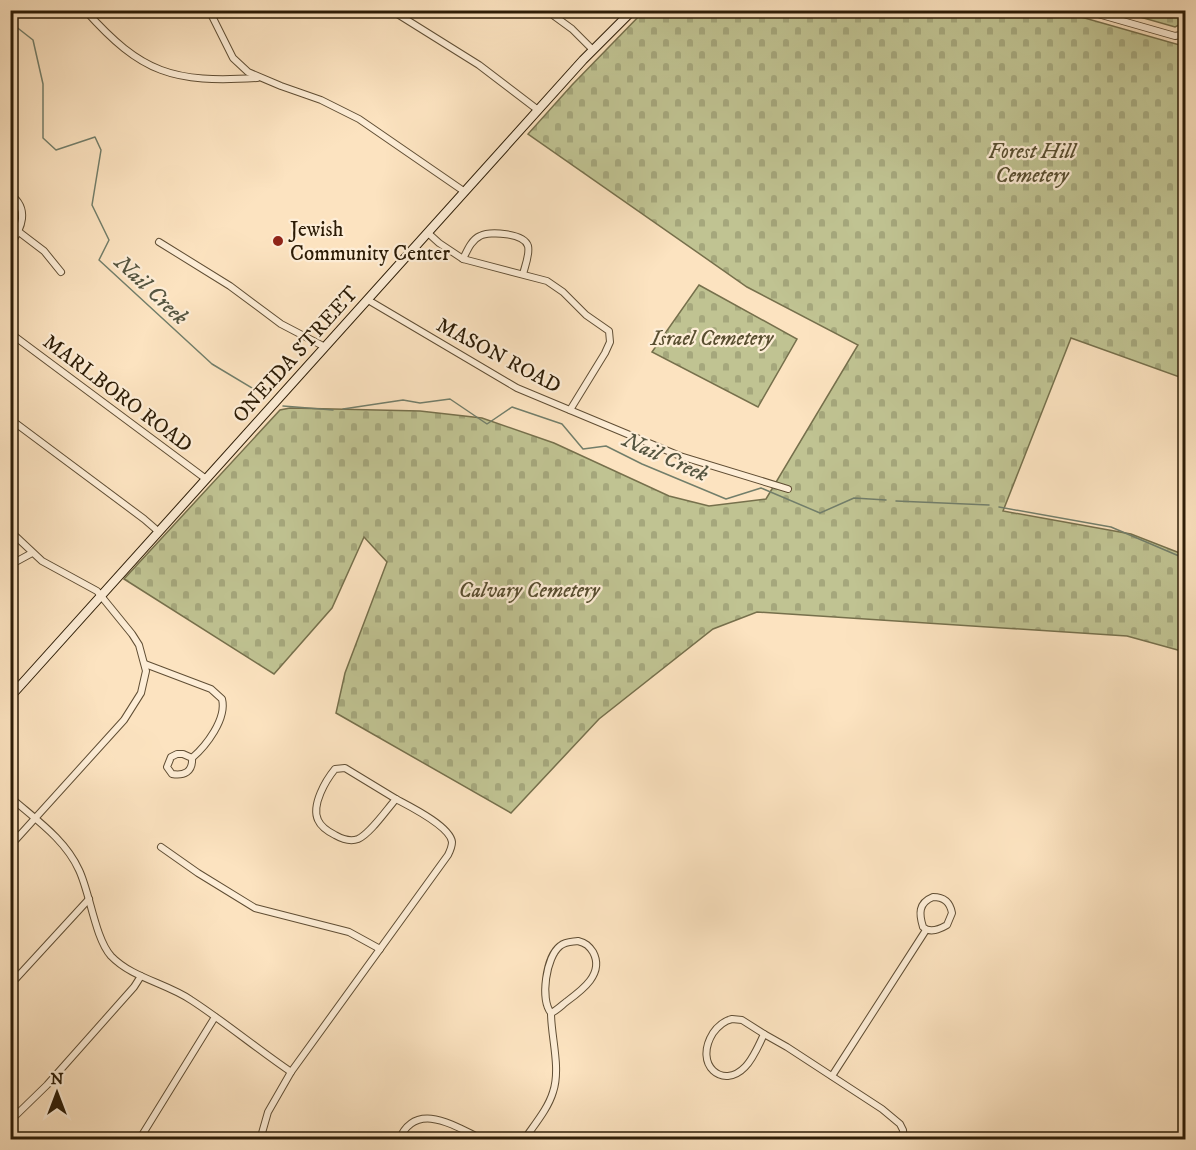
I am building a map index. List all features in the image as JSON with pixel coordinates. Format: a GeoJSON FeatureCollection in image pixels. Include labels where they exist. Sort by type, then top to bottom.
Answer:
{"type":"FeatureCollection","features":[{"type":"Feature","properties":{"kind":"street"},"geometry":{"type":"LineString","coordinates":[[86,10],[123,48],[136,58],[167,73],[200,80],[259,77]]}},
{"type":"Feature","properties":{"kind":"street"},"geometry":{"type":"LineString","coordinates":[[208,10],[233,58],[248,72],[321,100],[359,119],[465,192]]}},
{"type":"Feature","properties":{"kind":"street"},"geometry":{"type":"LineString","coordinates":[[391,10],[479,65],[538,110]]}},
{"type":"Feature","properties":{"kind":"street"},"geometry":{"type":"LineString","coordinates":[[546,10],[593,50]]}},
{"type":"Feature","properties":{"kind":"street","name":"ONEIDA STREET"},"geometry":{"type":"LineString","coordinates":[[10,698],[538,110],[633,10]]}},
{"type":"Feature","properties":{"kind":"street"},"geometry":{"type":"LineString","coordinates":[[1084,10],[1175,36],[1185,34]]}},
{"type":"Feature","properties":{"kind":"street"},"geometry":{"type":"LineString","coordinates":[[10,194],[19,203],[23,213],[19,232],[10,245]]}},
{"type":"Feature","properties":{"kind":"street"},"geometry":{"type":"LineString","coordinates":[[19,232],[44,250],[61,272]]}},
{"type":"Feature","properties":{"kind":"street"},"geometry":{"type":"LineString","coordinates":[[428,232],[439,243],[463,259],[536,277],[556,287],[586,315],[609,331],[610,342],[605,353],[570,410]]}},
{"type":"Feature","properties":{"kind":"street"},"geometry":{"type":"LineString","coordinates":[[463,259],[472,243],[480,236],[502,233],[522,239],[528,245],[522,274]]}},
{"type":"Feature","properties":{"kind":"street"},"geometry":{"type":"LineString","coordinates":[[159,242],[230,286],[281,324],[318,341],[325,347]]}},
{"type":"Feature","properties":{"kind":"street","name":"MASON ROAD"},"geometry":{"type":"LineString","coordinates":[[368,300],[502,380],[680,456],[788,489]]}},
{"type":"Feature","properties":{"kind":"street","name":"MARLBORO ROAD"},"geometry":{"type":"LineString","coordinates":[[10,333],[206,479]]}},
{"type":"Feature","properties":{"kind":"street"},"geometry":{"type":"LineString","coordinates":[[10,419],[136,512],[159,532]]}},
{"type":"Feature","properties":{"kind":"street"},"geometry":{"type":"LineString","coordinates":[[10,531],[32,554],[53,568],[98,591],[132,634],[139,645],[145,664],[144,682],[136,704],[79,771],[10,846]]}},
{"type":"Feature","properties":{"kind":"street"},"geometry":{"type":"LineString","coordinates":[[10,565],[32,554]]}},
{"type":"Feature","properties":{"kind":"street"},"geometry":{"type":"LineString","coordinates":[[145,664],[211,689],[222,699],[222,713],[216,725],[206,744],[192,758]]}},
{"type":"Feature","properties":{"kind":"street"},"geometry":{"type":"LineString","coordinates":[[260,1140],[268,1112],[291,1072],[450,851],[452,840],[446,831],[396,798],[353,771],[335,769],[329,776],[321,794],[316,808],[321,826],[340,838],[354,840],[365,834],[396,798]]}},
{"type":"Feature","properties":{"kind":"street"},"geometry":{"type":"LineString","coordinates":[[10,797],[54,835],[74,859],[98,930],[110,955],[121,965],[141,976],[180,993],[291,1072]]}},
{"type":"Feature","properties":{"kind":"street"},"geometry":{"type":"LineString","coordinates":[[161,847],[207,879],[255,908],[349,932],[380,949]]}},
{"type":"Feature","properties":{"kind":"street"},"geometry":{"type":"LineString","coordinates":[[933,897],[943,898],[951,908],[950,921],[935,930],[926,930],[921,918],[923,903],[933,897]]}},
{"type":"Feature","properties":{"kind":"street"},"geometry":{"type":"LineString","coordinates":[[10,985],[89,899]]}},
{"type":"Feature","properties":{"kind":"street"},"geometry":{"type":"LineString","coordinates":[[832,1076],[926,930]]}},
{"type":"Feature","properties":{"kind":"street"},"geometry":{"type":"LineString","coordinates":[[524,1140],[548,1103],[554,1088],[555,1068],[546,977],[551,958],[561,945],[567,942],[585,943],[595,956],[595,972],[580,992],[551,1013]]}},
{"type":"Feature","properties":{"kind":"street"},"geometry":{"type":"LineString","coordinates":[[10,1121],[55,1076],[134,987],[141,976]]}},
{"type":"Feature","properties":{"kind":"street"},"geometry":{"type":"LineString","coordinates":[[139,1140],[215,1017]]}},
{"type":"Feature","properties":{"kind":"street"},"geometry":{"type":"LineString","coordinates":[[764,1035],[744,1068],[736,1073],[719,1074],[708,1065],[706,1047],[712,1035],[722,1023],[732,1019],[742,1020],[894,1118],[900,1124],[904,1137]]}},
{"type":"Feature","properties":{"kind":"street"},"geometry":{"type":"LineString","coordinates":[[399,1140],[406,1127],[418,1118],[432,1118],[484,1140]]}},
{"type":"Feature","properties":{"kind":"green space"},"geometry":{"type":"Polygon","coordinates":[[[644,11],[1060,11],[1185,45],[1185,379],[1071,338],[1003,511],[1131,534],[1185,555],[1185,652],[1127,636],[757,612],[713,629],[599,719],[511,813],[336,713],[345,673],[387,562],[364,537],[332,608],[274,674],[124,579],[280,410],[290,408],[420,411],[482,418],[554,443],[669,496],[709,506],[766,499],[858,345],[747,287],[528,134],[644,11]]]}},
{"type":"Feature","properties":{"kind":"green space"},"geometry":{"type":"Polygon","coordinates":[[[1119,11],[1185,11],[1185,22],[1175,27],[1119,11]]]}},
{"type":"Feature","properties":{"kind":"green space","name":"Israel Cemetery"},"geometry":{"type":"Polygon","coordinates":[[[699,285],[797,339],[758,407],[652,352],[699,285]]]}},
{"type":"Feature","properties":{"kind":"waterway","name":"Nail Creek"},"geometry":{"type":"LineString","coordinates":[[10,22],[33,40],[43,84],[43,138],[56,150],[95,137],[101,150],[92,205],[109,240],[99,260],[212,364],[267,397]]}},
{"type":"Feature","properties":{"kind":"waterway","name":"Nail Creek"},"geometry":{"type":"LineString","coordinates":[[343,409],[403,400],[420,403],[450,399],[487,424],[512,407],[562,424],[583,449],[606,446],[642,464],[726,499],[761,488],[820,513],[854,498],[886,500]]}},
{"type":"Feature","properties":{"kind":"waterway","name":"Nail Creek"},"geometry":{"type":"LineString","coordinates":[[283,406],[333,410]]}},
{"type":"Feature","properties":{"kind":"waterway","name":"Nail Creek"},"geometry":{"type":"LineString","coordinates":[[896,501],[989,505]]}},
{"type":"Feature","properties":{"kind":"waterway","name":"Nail Creek"},"geometry":{"type":"LineString","coordinates":[[999,507],[1111,527],[1186,559]]}},
{"type":"Feature","properties":{"kind":"place","name":"Jewish Community Center"},"geometry":{"type":"Point","coordinates":[278,241]}},
{"type":"Feature","properties":{"kind":"park label","name":"Forest Hill Cemetery"},"geometry":{"type":"Point","coordinates":[1032,163]}},
{"type":"Feature","properties":{"kind":"park label","name":"Calvary Cemetery"},"geometry":{"type":"Point","coordinates":[529,590]}}]}
